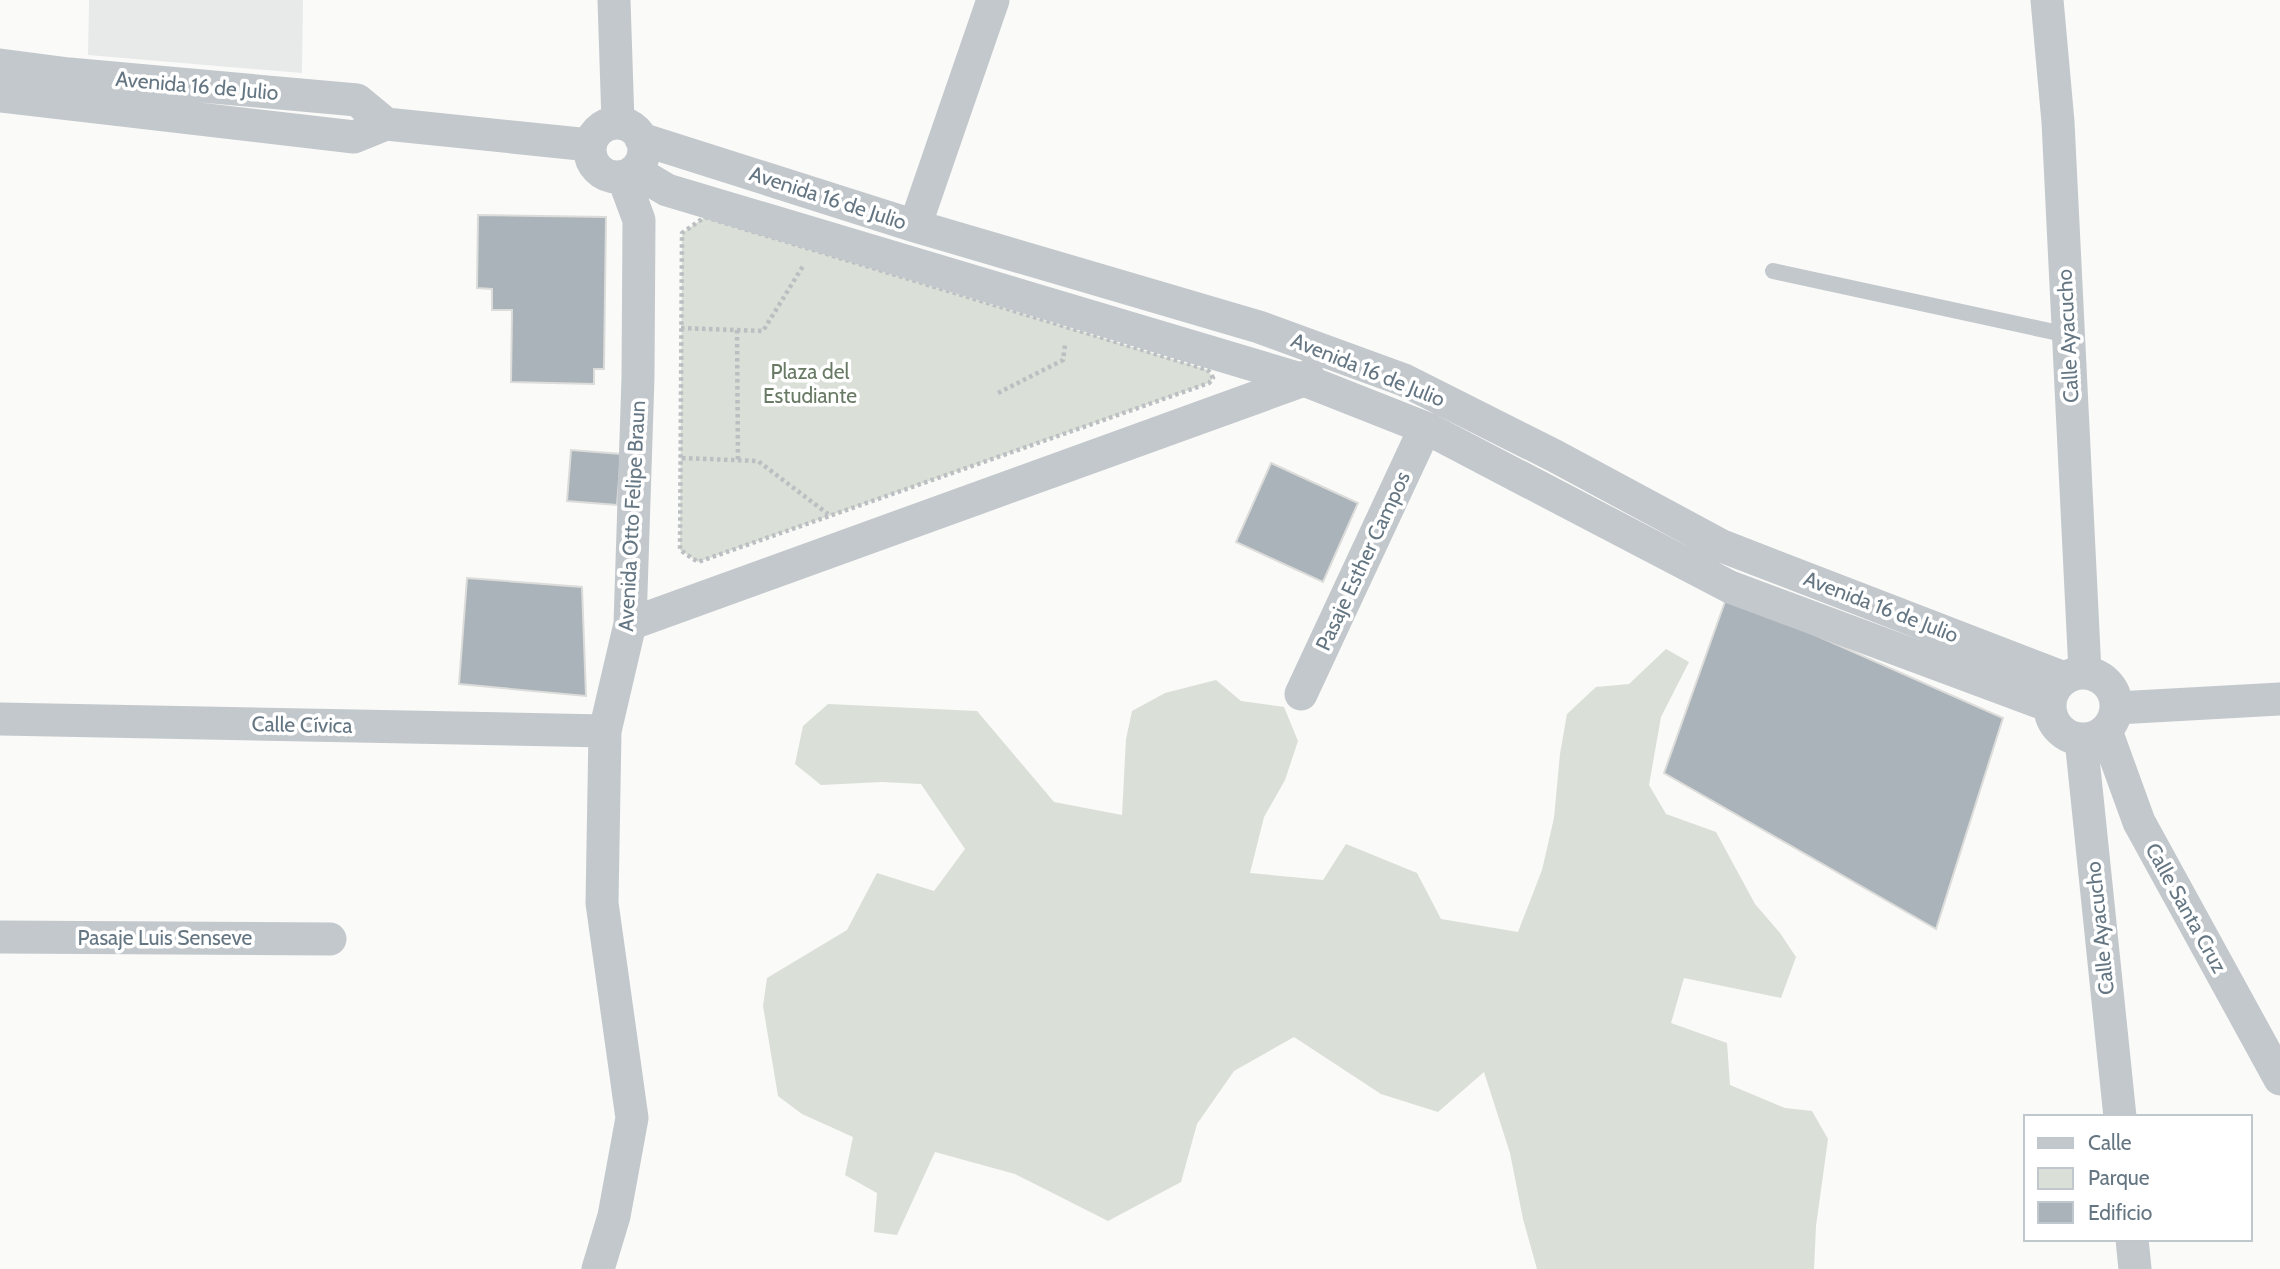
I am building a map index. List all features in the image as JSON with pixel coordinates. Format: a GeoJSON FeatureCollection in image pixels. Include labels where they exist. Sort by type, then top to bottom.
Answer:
{"type":"FeatureCollection","features":[{"type":"Feature","properties":{"kind":"street","name":"Avenida Otto Felipe Braun"},"geometry":{"type":"LineString","coordinates":[[598,1269],[614,1216],[632,1118],[602,903],[605,731],[630,624],[638,377],[639,220],[629,152],[614,0]]}},
{"type":"Feature","properties":{"kind":"street"},"geometry":{"type":"LineString","coordinates":[[915,226],[993,0]]}},
{"type":"Feature","properties":{"kind":"street","name":"Calle Ayacucho"},"geometry":{"type":"LineString","coordinates":[[2047,0],[2058,122],[2068,335],[2066,685]]}},
{"type":"Feature","properties":{"kind":"street","name":"Avenida 16 de Julio"},"geometry":{"type":"LineString","coordinates":[[0,65],[69,74],[357,100],[386,124]]}},
{"type":"Feature","properties":{"kind":"street","name":"Avenida 16 de Julio"},"geometry":{"type":"LineString","coordinates":[[0,96],[354,137],[386,124],[590,145]]}},
{"type":"Feature","properties":{"kind":"street"},"geometry":{"type":"LineString","coordinates":[[604,126],[629,152],[609,177],[597,169],[590,154],[590,145],[598,130],[604,126]]}},
{"type":"Feature","properties":{"kind":"street","name":"Avenida 16 de Julio"},"geometry":{"type":"LineString","coordinates":[[629,152],[915,226],[1259,327],[1333,354],[1416,386],[1555,456],[1722,546],[2066,685]]}},
{"type":"Feature","properties":{"kind":"street","name":"Avenida 16 de Julio"},"geometry":{"type":"LineString","coordinates":[[629,152],[667,190],[1304,380],[1425,428],[1730,587],[2066,685]]}},
{"type":"Feature","properties":{"kind":"street"},"geometry":{"type":"LineString","coordinates":[[630,624],[1304,380],[1333,354]]}},
{"type":"Feature","properties":{"kind":"street","name":"Pasaje Esther Campos"},"geometry":{"type":"LineString","coordinates":[[1301,694],[1425,428]]}},
{"type":"Feature","properties":{"kind":"street"},"geometry":{"type":"LineString","coordinates":[[2101,726],[2111,687],[2095,674],[2066,685],[2056,726],[2071,737],[2101,726],[2280,699]]}},
{"type":"Feature","properties":{"kind":"street","name":"Calle Cívica"},"geometry":{"type":"LineString","coordinates":[[0,719],[605,731]]}},
{"type":"Feature","properties":{"kind":"street","name":"Calle Ayacucho"},"geometry":{"type":"LineString","coordinates":[[2101,726],[2120,1115]]}},
{"type":"Feature","properties":{"kind":"street","name":"Calle Santa Cruz"},"geometry":{"type":"LineString","coordinates":[[2101,726],[2139,822],[2280,1079]]}},
{"type":"Feature","properties":{"kind":"street","name":"Pasaje Luis Senseve"},"geometry":{"type":"LineString","coordinates":[[0,937],[330,939]]}},
{"type":"Feature","properties":{"kind":"street"},"geometry":{"type":"LineString","coordinates":[[2132,1241],[2136,1269]]}},
{"type":"Feature","properties":{"kind":"lane"},"geometry":{"type":"LineString","coordinates":[[1773,271],[2068,335]]}},
{"type":"Feature","properties":{"kind":"path"},"geometry":{"type":"LineString","coordinates":[[705,217],[1208,370],[1213,379],[1209,383],[698,562],[680,550],[681,328],[682,233],[705,217]]}},
{"type":"Feature","properties":{"kind":"path"},"geometry":{"type":"LineString","coordinates":[[681,328],[764,331],[806,262]]}},
{"type":"Feature","properties":{"kind":"path"},"geometry":{"type":"LineString","coordinates":[[998,393],[1063,360],[1066,326]]}},
{"type":"Feature","properties":{"kind":"path"},"geometry":{"type":"LineString","coordinates":[[737,330],[738,461]]}},
{"type":"Feature","properties":{"kind":"path"},"geometry":{"type":"LineString","coordinates":[[682,458],[758,461],[829,515]]}},
{"type":"Feature","properties":{"kind":"shaded area"},"geometry":{"type":"Polygon","coordinates":[[[89,0],[303,0],[302,73],[88,55],[89,0]]]}},
{"type":"Feature","properties":{"kind":"green space","name":"Plaza del Estudiante"},"geometry":{"type":"Polygon","coordinates":[[[705,217],[1208,370],[1213,378],[1209,383],[698,562],[680,550],[682,233],[705,217]]]}},
{"type":"Feature","properties":{"kind":"green space"},"geometry":{"type":"Polygon","coordinates":[[[1666,649],[1689,662],[1661,717],[1649,785],[1666,814],[1716,832],[1755,904],[1796,957],[1781,998],[1684,978],[1671,1023],[1727,1043],[1730,1085],[1785,1108],[1812,1111],[1828,1139],[1816,1226],[1814,1269],[1537,1269],[1523,1219],[1510,1153],[1484,1072],[1438,1112],[1381,1094],[1294,1037],[1234,1071],[1197,1124],[1181,1182],[1108,1221],[1015,1174],[935,1152],[897,1235],[874,1232],[877,1193],[845,1175],[853,1137],[802,1114],[778,1096],[763,1006],[767,978],[847,930],[877,873],[934,891],[965,849],[921,784],[882,782],[821,785],[795,764],[803,726],[828,704],[977,711],[1054,802],[1122,815],[1126,739],[1132,711],[1165,693],[1216,680],[1241,701],[1284,707],[1298,741],[1285,780],[1264,817],[1250,873],[1323,880],[1346,844],[1417,873],[1441,919],[1518,932],[1542,870],[1554,818],[1567,714],[1596,687],[1629,684],[1666,649]]]}},
{"type":"Feature","properties":{"kind":"building"},"geometry":{"type":"Polygon","coordinates":[[[478,215],[606,217],[604,369],[594,369],[594,384],[511,382],[512,310],[492,310],[492,289],[477,288],[478,215]]]}},
{"type":"Feature","properties":{"kind":"building"},"geometry":{"type":"Polygon","coordinates":[[[571,450],[621,454],[617,505],[567,501],[571,450]]]}},
{"type":"Feature","properties":{"kind":"building"},"geometry":{"type":"Polygon","coordinates":[[[1271,463],[1358,503],[1323,582],[1236,542],[1271,463]]]}},
{"type":"Feature","properties":{"kind":"building"},"geometry":{"type":"Polygon","coordinates":[[[467,578],[582,587],[586,696],[459,684],[467,578]]]}},
{"type":"Feature","properties":{"kind":"building"},"geometry":{"type":"Polygon","coordinates":[[[1727,596],[2003,718],[1936,929],[1664,773],[1727,596]]]}}]}
